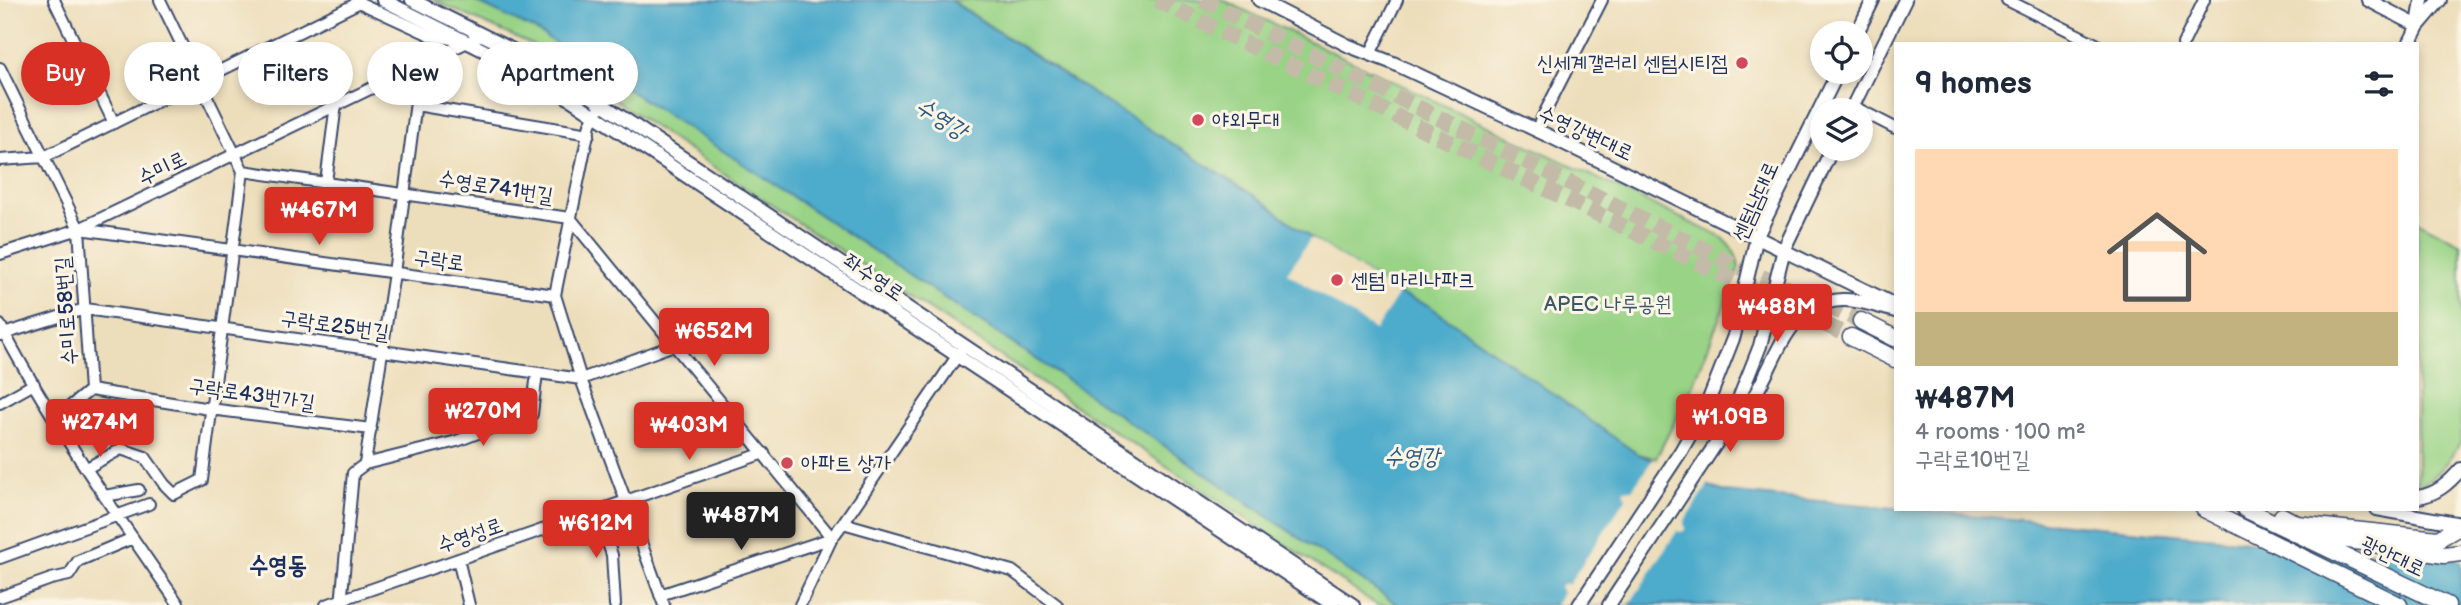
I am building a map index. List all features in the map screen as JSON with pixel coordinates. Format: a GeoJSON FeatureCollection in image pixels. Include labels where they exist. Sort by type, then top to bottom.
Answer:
{"type":"FeatureCollection","features":[{"type":"Feature","properties":{"kind":"highway"},"geometry":{"type":"LineString","coordinates":[[1861,321],[1894,338]]}},
{"type":"Feature","properties":{"kind":"highway"},"geometry":{"type":"LineString","coordinates":[[1857,340],[1894,360]]}},
{"type":"Feature","properties":{"kind":"highway","name":"광안대로"},"geometry":{"type":"LineString","coordinates":[[2208,511],[2399,605]]}},
{"type":"Feature","properties":{"kind":"highway","name":"광안대로"},"geometry":{"type":"LineString","coordinates":[[2249,511],[2447,605]]}},
{"type":"Feature","properties":{"kind":"highway"},"geometry":{"type":"LineString","coordinates":[[2271,511],[2297,524],[2438,539],[2461,525]]}},
{"type":"Feature","properties":{"kind":"highway"},"geometry":{"type":"LineString","coordinates":[[2287,530],[2444,555],[2461,553]]}},
{"type":"Feature","properties":{"kind":"main road","name":"좌수영로"},"geometry":{"type":"LineString","coordinates":[[383,0],[599,109],[611,125],[1353,605]]}},
{"type":"Feature","properties":{"kind":"main road","name":"좌수영로"},"geometry":{"type":"LineString","coordinates":[[412,0],[545,66],[599,109],[961,350],[1333,605]]}},
{"type":"Feature","properties":{"kind":"main road","name":"수영강변대로"},"geometry":{"type":"LineString","coordinates":[[1259,0],[1349,46],[1536,130],[1894,305]]}},
{"type":"Feature","properties":{"kind":"main road"},"geometry":{"type":"LineString","coordinates":[[1863,21],[1873,0]]}},
{"type":"Feature","properties":{"kind":"main road"},"geometry":{"type":"LineString","coordinates":[[1861,98],[1905,0]]}},
{"type":"Feature","properties":{"kind":"main road"},"geometry":{"type":"LineString","coordinates":[[2368,0],[2418,26]]}},
{"type":"Feature","properties":{"kind":"main road"},"geometry":{"type":"LineString","coordinates":[[2418,26],[2422,0]]}},
{"type":"Feature","properties":{"kind":"main road"},"geometry":{"type":"LineString","coordinates":[[2410,42],[2418,26],[2440,0]]}},
{"type":"Feature","properties":{"kind":"main road","name":"센텀남대로"},"geometry":{"type":"LineString","coordinates":[[1579,605],[1681,451],[1706,407],[1726,360],[1757,236],[1832,84]]}},
{"type":"Feature","properties":{"kind":"main road"},"geometry":{"type":"LineString","coordinates":[[1609,605],[1729,424],[1760,346],[1784,250],[1826,161]]}},
{"type":"Feature","properties":{"kind":"main road"},"geometry":{"type":"LineString","coordinates":[[1729,424],[1744,412],[1764,383],[1791,326],[1808,309],[1825,302],[1845,300],[1894,311]]}},
{"type":"Feature","properties":{"kind":"main road"},"geometry":{"type":"LineString","coordinates":[[2419,497],[2438,490],[2461,469]]}},
{"type":"Feature","properties":{"kind":"main road"},"geometry":{"type":"LineString","coordinates":[[2388,511],[2461,525]]}},
{"type":"Feature","properties":{"kind":"street"},"geometry":{"type":"LineString","coordinates":[[54,0],[114,123]]}},
{"type":"Feature","properties":{"kind":"street"},"geometry":{"type":"LineString","coordinates":[[160,0],[181,42]]}},
{"type":"Feature","properties":{"kind":"street"},"geometry":{"type":"LineString","coordinates":[[1370,54],[1397,0]]}},
{"type":"Feature","properties":{"kind":"street"},"geometry":{"type":"LineString","coordinates":[[1536,130],[1602,0]]}},
{"type":"Feature","properties":{"kind":"street"},"geometry":{"type":"LineString","coordinates":[[2007,0],[2092,42]]}},
{"type":"Feature","properties":{"kind":"street"},"geometry":{"type":"LineString","coordinates":[[2184,42],[2204,0]]}},
{"type":"Feature","properties":{"kind":"street"},"geometry":{"type":"LineString","coordinates":[[224,69],[358,1],[432,36],[468,42]]}},
{"type":"Feature","properties":{"kind":"street","name":"수미로"},"geometry":{"type":"LineString","coordinates":[[463,44],[482,34]]}},
{"type":"Feature","properties":{"kind":"street"},"geometry":{"type":"LineString","coordinates":[[0,68],[79,229]]}},
{"type":"Feature","properties":{"kind":"street"},"geometry":{"type":"LineString","coordinates":[[0,160],[44,157],[151,105]]}},
{"type":"Feature","properties":{"kind":"street"},"geometry":{"type":"LineString","coordinates":[[87,468],[121,449],[145,457],[174,494],[202,480],[243,171],[212,105]]}},
{"type":"Feature","properties":{"kind":"street","name":"수미로"},"geometry":{"type":"LineString","coordinates":[[0,254],[79,229],[334,105]]}},
{"type":"Feature","properties":{"kind":"street"},"geometry":{"type":"LineString","coordinates":[[326,182],[336,105]]}},
{"type":"Feature","properties":{"kind":"street"},"geometry":{"type":"LineString","coordinates":[[365,464],[416,105],[589,134]]}},
{"type":"Feature","properties":{"kind":"street"},"geometry":{"type":"LineString","coordinates":[[599,109],[589,134],[555,295],[581,379],[662,600],[832,538]]}},
{"type":"Feature","properties":{"kind":"street"},"geometry":{"type":"LineString","coordinates":[[1873,117],[1894,128]]}},
{"type":"Feature","properties":{"kind":"street","name":"수영로741번길"},"geometry":{"type":"LineString","coordinates":[[243,171],[405,192],[570,218],[832,538]]}},
{"type":"Feature","properties":{"kind":"street","name":"구락로"},"geometry":{"type":"LineString","coordinates":[[79,229],[555,295]]}},
{"type":"Feature","properties":{"kind":"street","name":"수미로58번길"},"geometry":{"type":"LineString","coordinates":[[79,229],[90,390]]}},
{"type":"Feature","properties":{"kind":"street"},"geometry":{"type":"LineString","coordinates":[[85,309],[2,331],[104,496],[179,605]]}},
{"type":"Feature","properties":{"kind":"street","name":"구락로25번길"},"geometry":{"type":"LineString","coordinates":[[85,309],[581,379]]}},
{"type":"Feature","properties":{"kind":"street"},"geometry":{"type":"LineString","coordinates":[[581,379],[674,345]]}},
{"type":"Feature","properties":{"kind":"street"},"geometry":{"type":"LineString","coordinates":[[800,605],[832,538],[961,350]]}},
{"type":"Feature","properties":{"kind":"street"},"geometry":{"type":"LineString","coordinates":[[341,602],[353,473],[365,464],[457,441],[532,414],[537,373]]}},
{"type":"Feature","properties":{"kind":"street"},"geometry":{"type":"LineString","coordinates":[[0,403],[34,384]]}},
{"type":"Feature","properties":{"kind":"street"},"geometry":{"type":"LineString","coordinates":[[55,419],[90,390]]}},
{"type":"Feature","properties":{"kind":"street","name":"구락로43번가길"},"geometry":{"type":"LineString","coordinates":[[90,390],[210,409],[370,429]]}},
{"type":"Feature","properties":{"kind":"street","name":"수영성로"},"geometry":{"type":"LineString","coordinates":[[327,605],[764,453]]}},
{"type":"Feature","properties":{"kind":"street"},"geometry":{"type":"LineString","coordinates":[[104,496],[139,490]]}},
{"type":"Feature","properties":{"kind":"street"},"geometry":{"type":"LineString","coordinates":[[0,558],[149,504]]}},
{"type":"Feature","properties":{"kind":"street"},"geometry":{"type":"LineString","coordinates":[[597,511],[612,555],[615,605]]}},
{"type":"Feature","properties":{"kind":"street"},"geometry":{"type":"LineString","coordinates":[[843,523],[1012,572],[1057,605]]}},
{"type":"Feature","properties":{"kind":"street"},"geometry":{"type":"LineString","coordinates":[[0,597],[69,575],[78,561],[132,538]]}},
{"type":"Feature","properties":{"kind":"street"},"geometry":{"type":"LineString","coordinates":[[458,559],[469,605]]}},
{"type":"Feature","properties":{"kind":"green space"},"geometry":{"type":"Polygon","coordinates":[[[433,0],[493,0],[550,28],[571,42],[526,42],[433,0]]]}},
{"type":"Feature","properties":{"kind":"green space","name":"APEC 나루공원"},"geometry":{"type":"Polygon","coordinates":[[[951,0],[1223,0],[1723,238],[1734,251],[1739,267],[1693,386],[1656,458],[1638,454],[951,0]]]}},
{"type":"Feature","properties":{"kind":"green space"},"geometry":{"type":"Polygon","coordinates":[[[638,87],[1413,605],[1377,605],[623,105],[638,105],[638,87]]]}},
{"type":"Feature","properties":{"kind":"green space"},"geometry":{"type":"Polygon","coordinates":[[[2419,222],[2461,244],[2461,441],[2443,468],[2419,486],[2419,222]]]}},
{"type":"Feature","properties":{"kind":"water","name":"수영강"},"geometry":{"type":"Polygon","coordinates":[[[472,0],[950,0],[1263,201],[1311,238],[1399,294],[1428,305],[1636,453],[1714,488],[1725,492],[1894,508],[1894,511],[1928,511],[2461,561],[2461,605],[1398,605],[1066,379],[638,96],[638,42],[554,42],[535,30],[472,0]]]}},
{"type":"Feature","properties":{"kind":"pier","name":"센텀 마리나파크"},"geometry":{"type":"Polygon","coordinates":[[[1311,238],[1399,294],[1375,330],[1287,273],[1311,238]]]}},
{"type":"Feature","properties":{"kind":"pier"},"geometry":{"type":"Polygon","coordinates":[[[1654,458],[1710,482],[1684,522],[1685,530],[1677,531],[1629,605],[1555,605],[1563,593],[1560,586],[1569,584],[1626,498],[1624,490],[1632,489],[1654,458]]]}},
{"type":"Feature","properties":{"kind":"tunnel"},"geometry":{"type":"LineString","coordinates":[[1157,0],[1851,337]]}},
{"type":"Feature","properties":{"kind":"tunnel"},"geometry":{"type":"LineString","coordinates":[[1202,0],[1739,267],[1861,321]]}},
{"type":"Feature","properties":{"kind":"place","name":"신세계갤러리 센텀시티점"},"geometry":{"type":"Point","coordinates":[1742,63]}},
{"type":"Feature","properties":{"kind":"place","name":"야외무대"},"geometry":{"type":"Point","coordinates":[1198,120]}},
{"type":"Feature","properties":{"kind":"place","name":"센텀 마리나파크"},"geometry":{"type":"Point","coordinates":[1337,280]}},
{"type":"Feature","properties":{"kind":"place","name":"아파트 상가"},"geometry":{"type":"Point","coordinates":[787,463]}},
{"type":"Feature","properties":{"kind":"district","name":"수영동"},"geometry":{"type":"Point","coordinates":[278,565]}}]}
